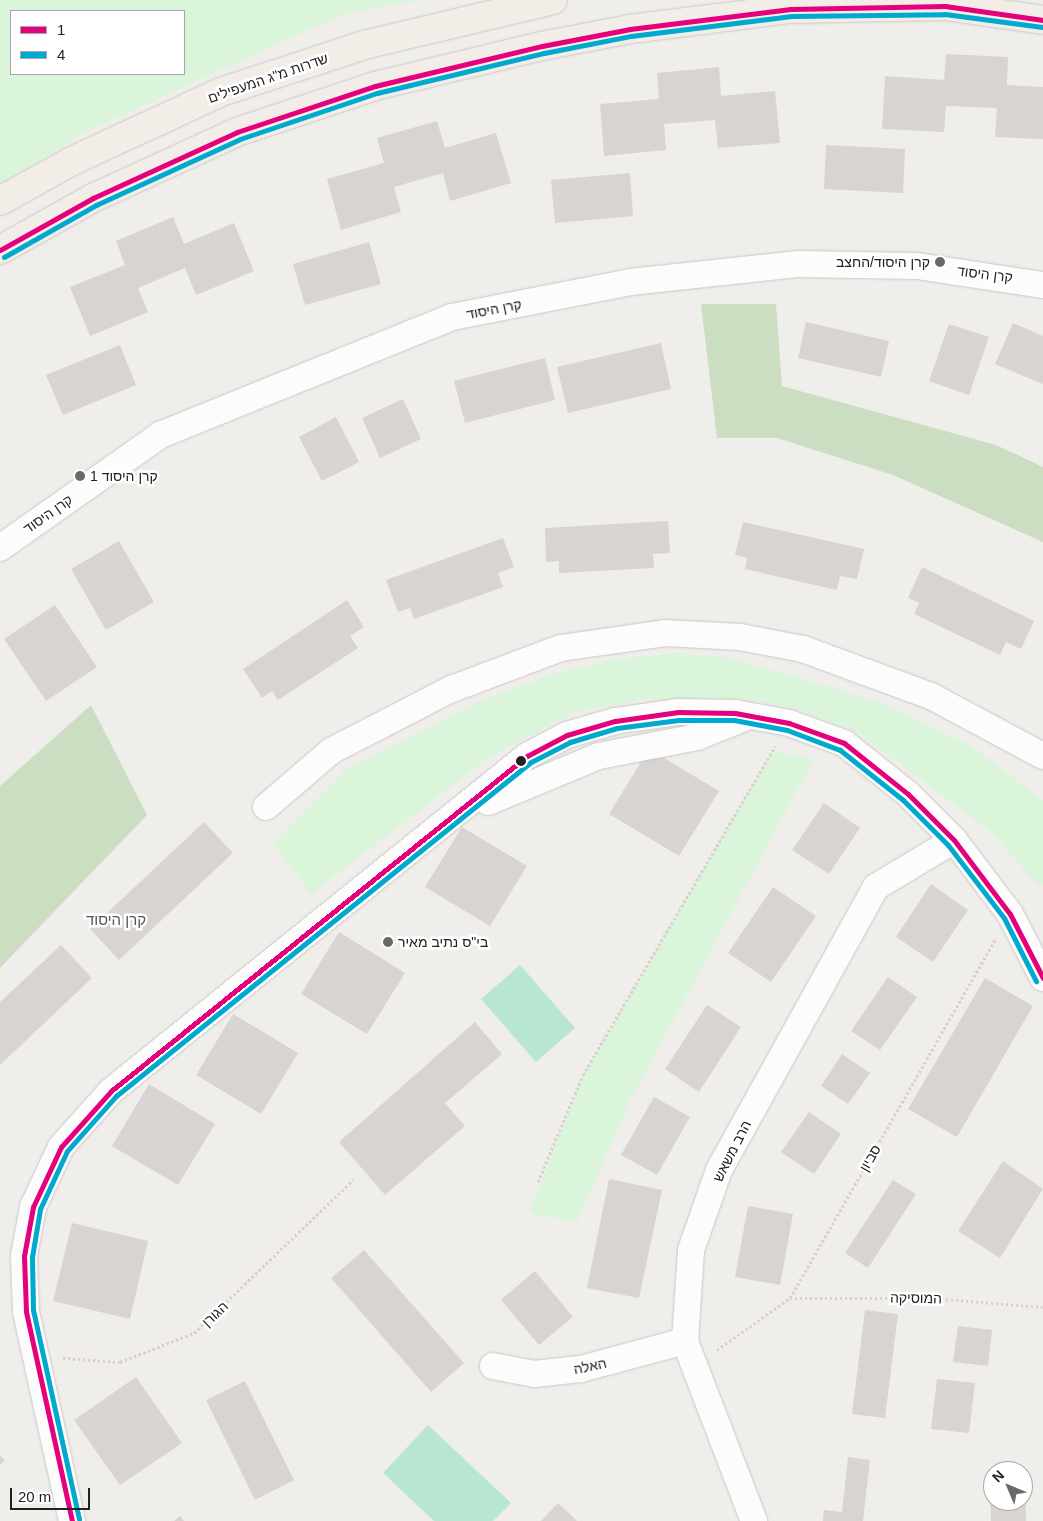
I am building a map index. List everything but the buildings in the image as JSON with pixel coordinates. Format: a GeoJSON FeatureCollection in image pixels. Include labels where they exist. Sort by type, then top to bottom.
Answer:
{"type":"FeatureCollection","features":[{"type":"Feature","properties":{"kind":"main road","name":"שדרות מ\"ג המעפילים"},"geometry":{"type":"LineString","coordinates":[[0,201],[74,160],[221,92],[364,45],[553,0]]}},
{"type":"Feature","properties":{"kind":"main road"},"geometry":{"type":"LineString","coordinates":[[0,250],[93,198],[237,132],[375,86],[542,46],[630,29],[791,9],[945,6],[1043,20]]}},
{"type":"Feature","properties":{"kind":"street","name":"קרן היסוד"},"geometry":{"type":"LineString","coordinates":[[0,548],[160,435],[452,318],[630,282],[799,264],[916,266],[1018,278],[1043,285]]}},
{"type":"Feature","properties":{"kind":"street"},"geometry":{"type":"LineString","coordinates":[[266,807],[331,751],[449,690],[561,648],[664,633],[740,637],[803,649],[931,696],[1043,756]]}},
{"type":"Feature","properties":{"kind":"street"},"geometry":{"type":"LineString","coordinates":[[72,1521],[26,1311],[24,1256],[34,1207],[61,1147],[111,1091],[453,820],[527,756],[567,735],[616,722],[678,712],[750,716],[789,722],[844,743],[908,794],[954,840],[1010,914],[1034,937],[1043,978]]}},
{"type":"Feature","properties":{"kind":"street","name":"הרב משאש"},"geometry":{"type":"LineString","coordinates":[[754,1521],[684,1341],[691,1250],[719,1170],[876,888],[954,840]]}},
{"type":"Feature","properties":{"kind":"street","name":"האלה"},"geometry":{"type":"LineString","coordinates":[[493,1366],[534,1374],[581,1369],[684,1341]]}},
{"type":"Feature","properties":{"kind":"path"},"geometry":{"type":"LineString","coordinates":[[538,1182],[583,1074],[789,722]]}},
{"type":"Feature","properties":{"kind":"path","name":"סביון"},"geometry":{"type":"LineString","coordinates":[[693,1368],[790,1298],[1010,914]]}},
{"type":"Feature","properties":{"kind":"path","name":"הגורן"},"geometry":{"type":"LineString","coordinates":[[35,1356],[120,1362],[194,1333],[353,1180]]}},
{"type":"Feature","properties":{"kind":"path","name":"המוסיקה"},"geometry":{"type":"LineString","coordinates":[[790,1298],[932,1298],[1043,1307]]}},
{"type":"Feature","properties":{"kind":"green space"},"geometry":{"type":"Polygon","coordinates":[[[0,0],[419,0],[341,15],[84,133],[0,185],[0,0]]]}},
{"type":"Feature","properties":{"kind":"green space"},"geometry":{"type":"Polygon","coordinates":[[[701,304],[776,304],[782,386],[996,445],[1043,467],[1043,542],[893,475],[777,438],[717,438],[701,304]]]}},
{"type":"Feature","properties":{"kind":"green space"},"geometry":{"type":"Polygon","coordinates":[[[677,653],[724,657],[798,677],[881,703],[970,745],[1043,800],[1043,884],[1037,884],[990,831],[857,732],[797,709],[747,699],[645,699],[578,711],[491,756],[311,894],[273,844],[344,771],[483,700],[552,674],[610,660],[677,653]]]}},
{"type":"Feature","properties":{"kind":"green space"},"geometry":{"type":"Polygon","coordinates":[[[91,705],[147,815],[0,968],[0,786],[91,705]]]}},
{"type":"Feature","properties":{"kind":"green space"},"geometry":{"type":"Polygon","coordinates":[[[772,750],[814,759],[629,1103],[577,1222],[529,1213],[583,1075],[772,750]]]}},
{"type":"Feature","properties":{"kind":"green space"},"geometry":{"type":"Polygon","coordinates":[[[520,965],[575,1028],[536,1062],[481,999],[520,965]]]}},
{"type":"Feature","properties":{"kind":"green space"},"geometry":{"type":"Polygon","coordinates":[[[428,1425],[511,1503],[493,1521],[434,1521],[383,1473],[428,1425]]]}},
{"type":"Feature","properties":{"kind":"transit line","name":"1"},"geometry":{"type":"LineString","coordinates":[[0,250],[93,198],[237,132],[375,86],[542,46],[630,29],[791,9],[945,6],[1043,20]]}},
{"type":"Feature","properties":{"kind":"transit line","name":"4"},"geometry":{"type":"LineString","coordinates":[[4,257],[96,205],[240,139],[377,93],[544,53],[631,36],[792,16],[945,14],[1042,27]]}},
{"type":"Feature","properties":{"kind":"transit line","name":"1"},"geometry":{"type":"LineString","coordinates":[[72,1521],[26,1311],[24,1256],[33,1207],[61,1147],[111,1091],[527,756],[567,735],[615,721],[678,712],[735,713],[789,723],[844,743],[908,794],[954,840],[1010,914],[1043,978]]}},
{"type":"Feature","properties":{"kind":"transit line","name":"4"},"geometry":{"type":"LineString","coordinates":[[79,1519],[33,1310],[32,1257],[40,1209],[67,1151],[116,1096],[531,762],[570,742],[617,728],[678,720],[734,720],[787,730],[840,750],[903,800],[948,845],[1004,918],[1036,981]]}},
{"type":"Feature","properties":{"kind":"place","name":"קרן היסוד/החצב"},"geometry":{"type":"Point","coordinates":[940,262]}},
{"type":"Feature","properties":{"kind":"place","name":"קרן היסוד 1"},"geometry":{"type":"Point","coordinates":[80,476]}},
{"type":"Feature","properties":{"kind":"place","name":"בי\"ס נתיב מאיר"},"geometry":{"type":"Point","coordinates":[388,942]}},
{"type":"Feature","properties":{"kind":"district","name":"קרן היסוד"},"geometry":{"type":"Point","coordinates":[116,920]}}]}
